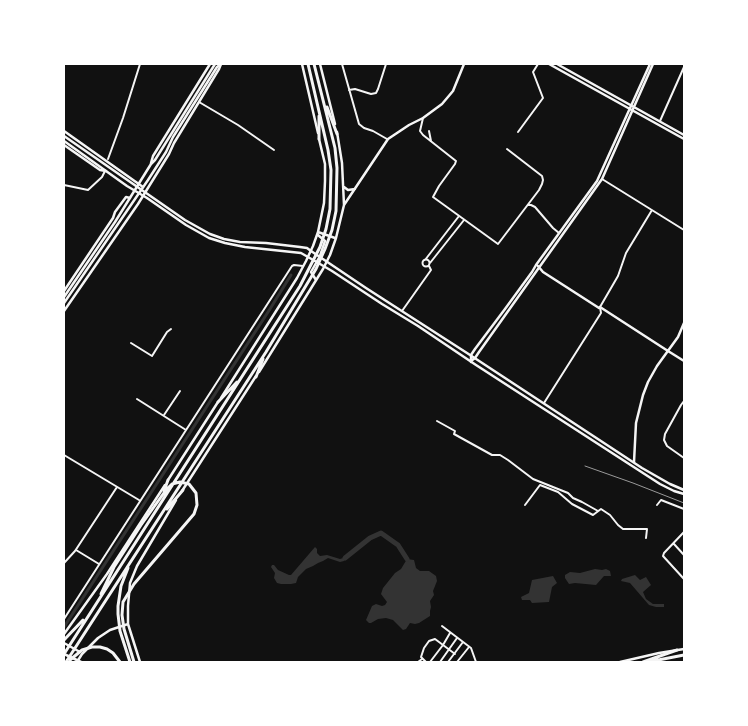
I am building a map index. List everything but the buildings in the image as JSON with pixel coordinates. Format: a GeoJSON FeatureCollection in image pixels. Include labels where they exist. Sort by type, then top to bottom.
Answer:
{"type":"FeatureCollection","features":[{"type":"Feature","properties":{"kind":"highway"},"geometry":{"type":"LineString","coordinates":[[64,654],[300,286],[320,247],[330,210],[331,170],[308,64]]}},
{"type":"Feature","properties":{"kind":"highway"},"geometry":{"type":"LineString","coordinates":[[67,662],[266,352],[326,249],[336,211],[337,168],[335,148],[314,64]]}},
{"type":"Feature","properties":{"kind":"highway"},"geometry":{"type":"LineString","coordinates":[[322,95],[337,134]]}},
{"type":"Feature","properties":{"kind":"highway"},"geometry":{"type":"LineString","coordinates":[[319,108],[319,139]]}},
{"type":"Feature","properties":{"kind":"highway"},"geometry":{"type":"LineString","coordinates":[[256,377],[266,352]]}},
{"type":"Feature","properties":{"kind":"highway"},"geometry":{"type":"LineString","coordinates":[[218,402],[242,376]]}},
{"type":"Feature","properties":{"kind":"highway"},"geometry":{"type":"LineString","coordinates":[[158,508],[168,480]]}},
{"type":"Feature","properties":{"kind":"highway"},"geometry":{"type":"LineString","coordinates":[[96,603],[114,567],[166,490],[172,484],[180,482],[189,484],[196,493],[197,505],[194,514],[134,584],[123,602],[124,629],[134,662]]}},
{"type":"Feature","properties":{"kind":"highway"},"geometry":{"type":"LineString","coordinates":[[158,518],[183,490]]}},
{"type":"Feature","properties":{"kind":"highway"},"geometry":{"type":"LineString","coordinates":[[130,662],[118,622],[118,606],[121,586],[132,558]]}},
{"type":"Feature","properties":{"kind":"highway"},"geometry":{"type":"LineString","coordinates":[[64,641],[92,610]]}},
{"type":"Feature","properties":{"kind":"highway"},"geometry":{"type":"LineString","coordinates":[[67,662],[82,650],[92,647],[107,649],[120,662]]}},
{"type":"Feature","properties":{"kind":"highway"},"geometry":{"type":"LineString","coordinates":[[643,662],[677,650]]}},
{"type":"Feature","properties":{"kind":"highway"},"geometry":{"type":"LineString","coordinates":[[648,662],[684,655]]}},
{"type":"Feature","properties":{"kind":"street"},"geometry":{"type":"LineString","coordinates":[[108,159],[140,64]]}},
{"type":"Feature","properties":{"kind":"street"},"geometry":{"type":"LineString","coordinates":[[151,164],[152,156],[210,64]]}},
{"type":"Feature","properties":{"kind":"street"},"geometry":{"type":"LineString","coordinates":[[64,297],[165,145],[215,64]]}},
{"type":"Feature","properties":{"kind":"street"},"geometry":{"type":"LineString","coordinates":[[64,311],[144,194],[221,64]]}},
{"type":"Feature","properties":{"kind":"street"},"geometry":{"type":"LineString","coordinates":[[64,303],[139,193],[221,64]]}},
{"type":"Feature","properties":{"kind":"street"},"geometry":{"type":"LineString","coordinates":[[64,634],[107,574],[168,480],[297,278],[311,251],[318,233],[324,202],[325,164],[302,64]]}},
{"type":"Feature","properties":{"kind":"street"},"geometry":{"type":"LineString","coordinates":[[140,662],[128,624],[130,583],[133,573],[158,528],[312,288],[327,261],[336,238],[344,205],[342,163],[320,64]]}},
{"type":"Feature","properties":{"kind":"street"},"geometry":{"type":"LineString","coordinates":[[342,64],[359,124],[388,140]]}},
{"type":"Feature","properties":{"kind":"street"},"geometry":{"type":"LineString","coordinates":[[349,90],[355,89],[370,94],[376,93],[386,64]]}},
{"type":"Feature","properties":{"kind":"street"},"geometry":{"type":"LineString","coordinates":[[344,205],[388,140],[442,104],[453,91],[464,64]]}},
{"type":"Feature","properties":{"kind":"street"},"geometry":{"type":"LineString","coordinates":[[518,132],[543,98],[534,72],[538,64]]}},
{"type":"Feature","properties":{"kind":"street"},"geometry":{"type":"LineString","coordinates":[[549,64],[684,135]]}},
{"type":"Feature","properties":{"kind":"street"},"geometry":{"type":"LineString","coordinates":[[556,64],[684,139]]}},
{"type":"Feature","properties":{"kind":"street"},"geometry":{"type":"LineString","coordinates":[[471,362],[476,358],[538,266],[602,179],[651,64]]}},
{"type":"Feature","properties":{"kind":"street"},"geometry":{"type":"LineString","coordinates":[[660,121],[684,67]]}},
{"type":"Feature","properties":{"kind":"street"},"geometry":{"type":"LineString","coordinates":[[199,102],[274,150]]}},
{"type":"Feature","properties":{"kind":"street"},"geometry":{"type":"LineString","coordinates":[[471,362],[471,355],[479,343],[538,266],[601,174],[632,108]]}},
{"type":"Feature","properties":{"kind":"street"},"geometry":{"type":"LineString","coordinates":[[422,118],[420,131],[423,135],[456,161],[433,197],[498,244],[542,184],[542,176],[506,149]]}},
{"type":"Feature","properties":{"kind":"street"},"geometry":{"type":"LineString","coordinates":[[64,131],[142,188],[144,194],[186,225],[217,241],[244,247],[301,252],[660,484],[684,494]]}},
{"type":"Feature","properties":{"kind":"street"},"geometry":{"type":"LineString","coordinates":[[429,131],[431,141]]}},
{"type":"Feature","properties":{"kind":"street"},"geometry":{"type":"LineString","coordinates":[[64,136],[138,185]]}},
{"type":"Feature","properties":{"kind":"street"},"geometry":{"type":"LineString","coordinates":[[64,141],[135,191],[144,194],[195,226],[217,237],[240,242],[307,248],[661,480],[684,490]]}},
{"type":"Feature","properties":{"kind":"street"},"geometry":{"type":"LineString","coordinates":[[64,144],[100,170],[106,171]]}},
{"type":"Feature","properties":{"kind":"street"},"geometry":{"type":"LineString","coordinates":[[64,185],[88,190],[106,171]]}},
{"type":"Feature","properties":{"kind":"street"},"geometry":{"type":"LineString","coordinates":[[602,179],[684,230]]}},
{"type":"Feature","properties":{"kind":"street"},"geometry":{"type":"LineString","coordinates":[[343,185],[348,190],[356,188]]}},
{"type":"Feature","properties":{"kind":"street"},"geometry":{"type":"LineString","coordinates":[[64,291],[126,196],[130,198]]}},
{"type":"Feature","properties":{"kind":"street"},"geometry":{"type":"LineString","coordinates":[[527,206],[536,207],[559,233]]}},
{"type":"Feature","properties":{"kind":"street"},"geometry":{"type":"LineString","coordinates":[[544,404],[601,313],[600,307],[618,276],[626,253],[652,210]]}},
{"type":"Feature","properties":{"kind":"street"},"geometry":{"type":"LineString","coordinates":[[458,216],[424,261],[422,265],[424,267],[429,264],[464,220]]}},
{"type":"Feature","properties":{"kind":"street"},"geometry":{"type":"LineString","coordinates":[[318,233],[336,238]]}},
{"type":"Feature","properties":{"kind":"street"},"geometry":{"type":"LineString","coordinates":[[316,280],[311,272],[326,241],[318,233]]}},
{"type":"Feature","properties":{"kind":"street"},"geometry":{"type":"LineString","coordinates":[[434,248],[438,252]]}},
{"type":"Feature","properties":{"kind":"street"},"geometry":{"type":"LineString","coordinates":[[402,311],[430,270],[428,260],[418,261]]}},
{"type":"Feature","properties":{"kind":"street"},"geometry":{"type":"LineString","coordinates":[[64,619],[292,266],[303,266]]}},
{"type":"Feature","properties":{"kind":"street"},"geometry":{"type":"LineString","coordinates":[[538,266],[543,272],[684,361]]}},
{"type":"Feature","properties":{"kind":"street"},"geometry":{"type":"LineString","coordinates":[[297,278],[312,288]]}},
{"type":"Feature","properties":{"kind":"street"},"geometry":{"type":"LineString","coordinates":[[634,462],[636,423],[648,382],[678,337],[684,323]]}},
{"type":"Feature","properties":{"kind":"street"},"geometry":{"type":"LineString","coordinates":[[131,343],[152,356],[167,332],[171,329]]}},
{"type":"Feature","properties":{"kind":"street"},"geometry":{"type":"LineString","coordinates":[[164,415],[180,391]]}},
{"type":"Feature","properties":{"kind":"street"},"geometry":{"type":"LineString","coordinates":[[137,399],[186,430]]}},
{"type":"Feature","properties":{"kind":"street"},"geometry":{"type":"LineString","coordinates":[[684,401],[665,434],[664,440],[667,446],[684,458]]}},
{"type":"Feature","properties":{"kind":"street"},"geometry":{"type":"LineString","coordinates":[[437,422],[455,431],[454,434],[492,455],[508,460],[533,479],[568,493],[573,498],[598,511]]}},
{"type":"Feature","properties":{"kind":"street"},"geometry":{"type":"LineString","coordinates":[[64,455],[140,500]]}},
{"type":"Feature","properties":{"kind":"street"},"geometry":{"type":"LineString","coordinates":[[525,505],[540,486],[558,492],[572,504],[593,515],[601,509],[624,529],[647,529],[646,538]]}},
{"type":"Feature","properties":{"kind":"street"},"geometry":{"type":"LineString","coordinates":[[64,563],[76,550],[117,487]]}},
{"type":"Feature","properties":{"kind":"street"},"geometry":{"type":"LineString","coordinates":[[656,505],[661,500],[684,509]]}},
{"type":"Feature","properties":{"kind":"street"},"geometry":{"type":"LineString","coordinates":[[684,532],[663,556],[684,579]]}},
{"type":"Feature","properties":{"kind":"street"},"geometry":{"type":"LineString","coordinates":[[673,544],[684,555]]}},
{"type":"Feature","properties":{"kind":"street"},"geometry":{"type":"LineString","coordinates":[[76,550],[99,564]]}},
{"type":"Feature","properties":{"kind":"street"},"geometry":{"type":"LineString","coordinates":[[64,654],[79,662],[82,654],[92,643],[104,634],[128,624]]}},
{"type":"Feature","properties":{"kind":"street"},"geometry":{"type":"LineString","coordinates":[[442,626],[473,651],[476,662]]}},
{"type":"Feature","properties":{"kind":"street"},"geometry":{"type":"LineString","coordinates":[[430,662],[450,633]]}},
{"type":"Feature","properties":{"kind":"street"},"geometry":{"type":"LineString","coordinates":[[440,662],[457,638]]}},
{"type":"Feature","properties":{"kind":"street"},"geometry":{"type":"LineString","coordinates":[[418,662],[422,659],[423,651],[431,640],[435,639],[454,654]]}},
{"type":"Feature","properties":{"kind":"street"},"geometry":{"type":"LineString","coordinates":[[64,641],[82,654]]}},
{"type":"Feature","properties":{"kind":"street"},"geometry":{"type":"LineString","coordinates":[[448,662],[463,642]]}},
{"type":"Feature","properties":{"kind":"street"},"geometry":{"type":"LineString","coordinates":[[457,662],[469,647]]}},
{"type":"Feature","properties":{"kind":"street"},"geometry":{"type":"LineString","coordinates":[[620,662],[684,649]]}},
{"type":"Feature","properties":{"kind":"street"},"geometry":{"type":"LineString","coordinates":[[422,659],[426,662]]}},
{"type":"Feature","properties":{"kind":"shaded area"},"geometry":{"type":"Polygon","coordinates":[[[315,547],[320,556],[327,555],[340,559],[346,557],[344,561],[340,562],[328,558],[306,569],[298,577],[296,583],[277,583],[274,578],[275,573],[271,567],[272,565],[278,570],[291,575],[315,547]]]}},
{"type":"Feature","properties":{"kind":"shaded area"},"geometry":{"type":"Polygon","coordinates":[[[407,559],[414,560],[416,568],[420,571],[429,571],[436,576],[437,581],[433,591],[434,595],[430,601],[430,616],[419,623],[410,623],[403,630],[393,620],[386,618],[369,623],[366,620],[372,606],[376,604],[385,605],[387,602],[381,594],[383,588],[395,573],[401,569],[407,559]]]}},
{"type":"Feature","properties":{"kind":"shaded area"},"geometry":{"type":"Polygon","coordinates":[[[595,569],[606,569],[610,571],[611,576],[604,576],[596,585],[569,584],[565,578],[565,575],[570,572],[580,573],[595,569]]]}},
{"type":"Feature","properties":{"kind":"shaded area"},"geometry":{"type":"Polygon","coordinates":[[[635,575],[640,580],[646,577],[651,585],[643,592],[646,599],[653,604],[664,604],[664,607],[649,605],[630,583],[621,581],[635,575]]]}},
{"type":"Feature","properties":{"kind":"shaded area"},"geometry":{"type":"Polygon","coordinates":[[[553,576],[557,583],[552,587],[549,602],[532,603],[530,600],[522,600],[521,597],[529,593],[532,580],[553,576]]]}},
{"type":"Feature","properties":{"kind":"waterway"},"geometry":{"type":"LineString","coordinates":[[64,627],[291,275]]}},
{"type":"Feature","properties":{"kind":"waterway"},"geometry":{"type":"LineString","coordinates":[[345,558],[370,538],[381,533],[398,545],[407,559]]}},
{"type":"Feature","properties":{"kind":"tram line"},"geometry":{"type":"LineString","coordinates":[[585,466],[684,503]]}}]}
